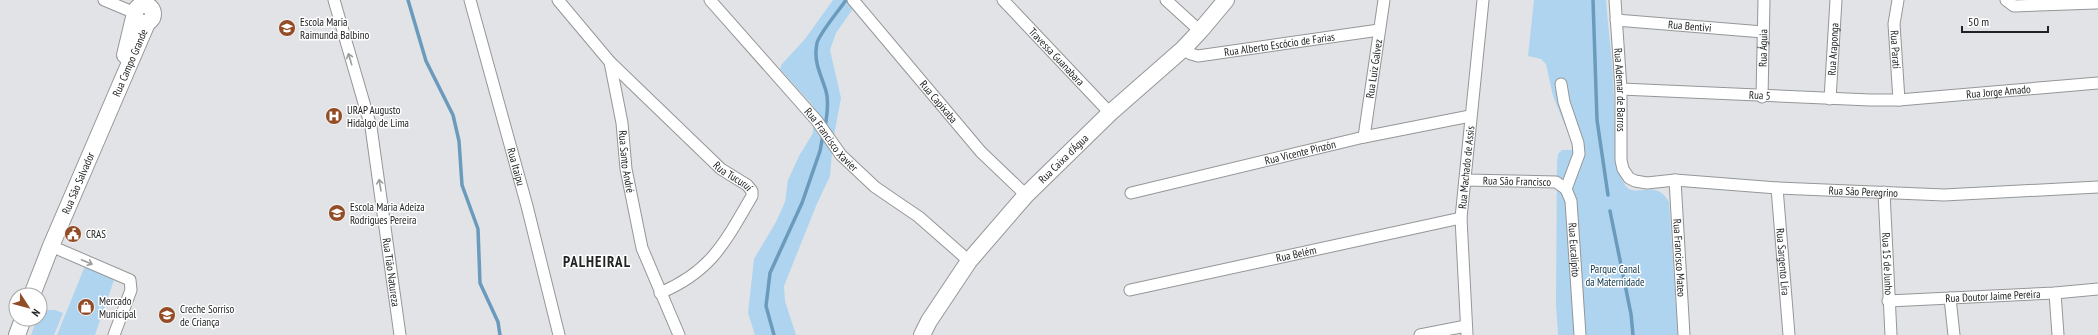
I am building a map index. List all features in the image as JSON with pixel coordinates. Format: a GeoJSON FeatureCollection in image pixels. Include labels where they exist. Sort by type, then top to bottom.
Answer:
{"type":"FeatureCollection","features":[{"type":"Feature","properties":{"kind":"street"},"geometry":{"type":"LineString","coordinates":[[104,0],[147,8]]}},
{"type":"Feature","properties":{"kind":"street","name":"Rua Tião Natureza"},"geometry":{"type":"LineString","coordinates":[[334,0],[371,127],[400,335]]}},
{"type":"Feature","properties":{"kind":"street","name":"Rua Itaipu"},"geometry":{"type":"LineString","coordinates":[[470,0],[527,206],[559,335]]}},
{"type":"Feature","properties":{"kind":"street","name":"Rua Santo André"},"geometry":{"type":"LineString","coordinates":[[558,0],[610,62],[622,123],[626,169],[642,248],[679,335]]}},
{"type":"Feature","properties":{"kind":"street","name":"Rua Francisco Xavier"},"geometry":{"type":"LineString","coordinates":[[710,0],[818,124],[838,150],[875,187],[919,217],[969,262]]}},
{"type":"Feature","properties":{"kind":"street","name":"Travessa Guanabara"},"geometry":{"type":"LineString","coordinates":[[1003,0],[1110,113]]}},
{"type":"Feature","properties":{"kind":"street"},"geometry":{"type":"LineString","coordinates":[[1166,0],[1200,31]]}},
{"type":"Feature","properties":{"kind":"street","name":"Rua Caixa d'Água"},"geometry":{"type":"LineString","coordinates":[[922,335],[932,315],[969,262],[1026,195],[1110,113],[1183,49],[1226,0]]}},
{"type":"Feature","properties":{"kind":"street","name":"Rua Luiz Galvez"},"geometry":{"type":"LineString","coordinates":[[1364,137],[1378,30],[1384,0]]}},
{"type":"Feature","properties":{"kind":"street","name":"Rua Machado de Assis"},"geometry":{"type":"LineString","coordinates":[[1467,330],[1461,218],[1470,116],[1483,0]]}},
{"type":"Feature","properties":{"kind":"street","name":"Rua Ademar de Barros"},"geometry":{"type":"LineString","coordinates":[[1614,0],[1621,89],[1621,160],[1623,169],[1629,178]]}},
{"type":"Feature","properties":{"kind":"street","name":"Rua Águia"},"geometry":{"type":"LineString","coordinates":[[1762,97],[1764,0]]}},
{"type":"Feature","properties":{"kind":"street","name":"Rua Araponga"},"geometry":{"type":"LineString","coordinates":[[1830,99],[1836,0]]}},
{"type":"Feature","properties":{"kind":"street","name":"Rua Parati"},"geometry":{"type":"LineString","coordinates":[[1898,0],[1894,24],[1899,100]]}},
{"type":"Feature","properties":{"kind":"street"},"geometry":{"type":"LineString","coordinates":[[2006,0],[2014,6],[2096,3],[2098,1]]}},
{"type":"Feature","properties":{"kind":"street","name":"Rua Capixaba"},"geometry":{"type":"LineString","coordinates":[[855,2],[981,152],[1026,195]]}},
{"type":"Feature","properties":{"kind":"street","name":"Rua Campo Grande"},"geometry":{"type":"LineString","coordinates":[[116,94],[147,8]]}},
{"type":"Feature","properties":{"kind":"street","name":"Rua Bentivi"},"geometry":{"type":"LineString","coordinates":[[1616,20],[1763,32]]}},
{"type":"Feature","properties":{"kind":"street","name":"Rua Alberto Escócio de Farias"},"geometry":{"type":"LineString","coordinates":[[1183,49],[1198,56],[1378,30]]}},
{"type":"Feature","properties":{"kind":"street","name":"Rua Tucuruí"},"geometry":{"type":"LineString","coordinates":[[610,62],[721,169],[743,182],[752,191],[752,196],[723,245],[708,263],[686,281],[660,292]]}},
{"type":"Feature","properties":{"kind":"street","name":"Rua Jorge Amado"},"geometry":{"type":"LineString","coordinates":[[1899,100],[2098,83]]}},
{"type":"Feature","properties":{"kind":"street"},"geometry":{"type":"LineString","coordinates":[[1561,84],[1564,102],[1578,143],[1579,154],[1566,189]]}},
{"type":"Feature","properties":{"kind":"street","name":"Rua 5"},"geometry":{"type":"LineString","coordinates":[[1621,89],[1762,97],[1899,100]]}},
{"type":"Feature","properties":{"kind":"street","name":"Rua São Salvador"},"geometry":{"type":"LineString","coordinates":[[35,287],[116,94]]}},
{"type":"Feature","properties":{"kind":"street","name":"Rua Vicente Pinzón"},"geometry":{"type":"LineString","coordinates":[[1131,193],[1364,137],[1470,116]]}},
{"type":"Feature","properties":{"kind":"street","name":"Rua São Peregrino"},"geometry":{"type":"LineString","coordinates":[[1629,178],[1635,181],[1647,182],[1676,180],[1777,188],[1944,195],[2098,187]]}},
{"type":"Feature","properties":{"kind":"street","name":"Rua São Francisco"},"geometry":{"type":"LineString","coordinates":[[1465,180],[1556,182],[1566,189]]}},
{"type":"Feature","properties":{"kind":"street","name":"Rua Francisco Mateo"},"geometry":{"type":"LineString","coordinates":[[1676,180],[1684,335]]}},
{"type":"Feature","properties":{"kind":"street","name":"Rua Sargento Lira"},"geometry":{"type":"LineString","coordinates":[[1777,188],[1789,335]]}},
{"type":"Feature","properties":{"kind":"street","name":"Rua Eucalipito"},"geometry":{"type":"LineString","coordinates":[[1566,189],[1571,201],[1580,335]]}},
{"type":"Feature","properties":{"kind":"street","name":"Rua 15 de Junho"},"geometry":{"type":"LineString","coordinates":[[1884,192],[1888,301],[1891,335]]}},
{"type":"Feature","properties":{"kind":"street","name":"Rua Belém"},"geometry":{"type":"LineString","coordinates":[[1130,290],[1461,218]]}},
{"type":"Feature","properties":{"kind":"street"},"geometry":{"type":"LineString","coordinates":[[51,246],[130,280],[131,290],[114,335]]}},
{"type":"Feature","properties":{"kind":"street","name":"Rua Doutor Jaime Pereira"},"geometry":{"type":"LineString","coordinates":[[1888,301],[2055,293],[2098,289]]}},
{"type":"Feature","properties":{"kind":"street"},"geometry":{"type":"LineString","coordinates":[[2055,293],[2058,335]]}},
{"type":"Feature","properties":{"kind":"street"},"geometry":{"type":"LineString","coordinates":[[1950,298],[1954,335]]}},
{"type":"Feature","properties":{"kind":"street"},"geometry":{"type":"LineString","coordinates":[[1420,335],[1467,330]]}},
{"type":"Feature","properties":{"kind":"green space"},"geometry":{"type":"Polygon","coordinates":[[[833,0],[859,0],[836,33],[830,50],[841,98],[833,141],[830,176],[816,206],[784,286],[785,301],[796,335],[755,335],[748,313],[754,259],[776,222],[785,202],[788,180],[799,156],[813,133],[814,107],[780,69],[782,64],[805,39],[833,0]]]}},
{"type":"Feature","properties":{"kind":"green space","name":"Parque Canal da Maternidade"},"geometry":{"type":"Polygon","coordinates":[[[1534,0],[1606,0],[1613,76],[1615,133],[1618,164],[1621,176],[1625,185],[1629,189],[1658,191],[1664,195],[1669,202],[1678,335],[1558,335],[1556,304],[1557,163],[1558,154],[1562,150],[1571,150],[1574,147],[1553,96],[1546,64],[1541,59],[1528,56],[1534,0]]]}},
{"type":"Feature","properties":{"kind":"green space","name":"Mercado Municipal"},"geometry":{"type":"Polygon","coordinates":[[[85,266],[114,280],[95,335],[57,335],[85,266]]]}},
{"type":"Feature","properties":{"kind":"green space"},"geometry":{"type":"Polygon","coordinates":[[[48,310],[55,310],[63,313],[54,335],[31,335],[34,327],[48,327],[48,310]]]}},
{"type":"Feature","properties":{"kind":"waterway"},"geometry":{"type":"LineString","coordinates":[[408,0],[426,61],[453,115],[459,141],[462,185],[478,229],[480,283],[498,322],[500,335]]}},
{"type":"Feature","properties":{"kind":"waterway"},"geometry":{"type":"LineString","coordinates":[[825,127],[827,99],[817,62],[817,43],[825,28],[846,0]]}},
{"type":"Feature","properties":{"kind":"waterway"},"geometry":{"type":"LineString","coordinates":[[1593,0],[1597,120],[1608,195]]}},
{"type":"Feature","properties":{"kind":"waterway"},"geometry":{"type":"LineString","coordinates":[[774,335],[766,306],[770,273],[802,203],[820,151],[823,135]]}},
{"type":"Feature","properties":{"kind":"waterway"},"geometry":{"type":"LineString","coordinates":[[1610,211],[1631,314],[1633,335]]}},
{"type":"Feature","properties":{"kind":"place","name":"Escola Maria Raimunda Balbino"},"geometry":{"type":"Point","coordinates":[287,28]}},
{"type":"Feature","properties":{"kind":"place","name":"URAP Augusto Hidalgo de Lima"},"geometry":{"type":"Point","coordinates":[334,116]}},
{"type":"Feature","properties":{"kind":"place","name":"Escola Maria Adeiza Rodrigues Pereira"},"geometry":{"type":"Point","coordinates":[337,213]}},
{"type":"Feature","properties":{"kind":"place","name":"CRAS"},"geometry":{"type":"Point","coordinates":[73,234]}},
{"type":"Feature","properties":{"kind":"place","name":"Mercado Municipal"},"geometry":{"type":"Point","coordinates":[86,307]}},
{"type":"Feature","properties":{"kind":"place","name":"Creche Sorriso de Criança"},"geometry":{"type":"Point","coordinates":[167,315]}},
{"type":"Feature","properties":{"kind":"district","name":"PALHEIRAL"},"geometry":{"type":"Point","coordinates":[597,261]}}]}
